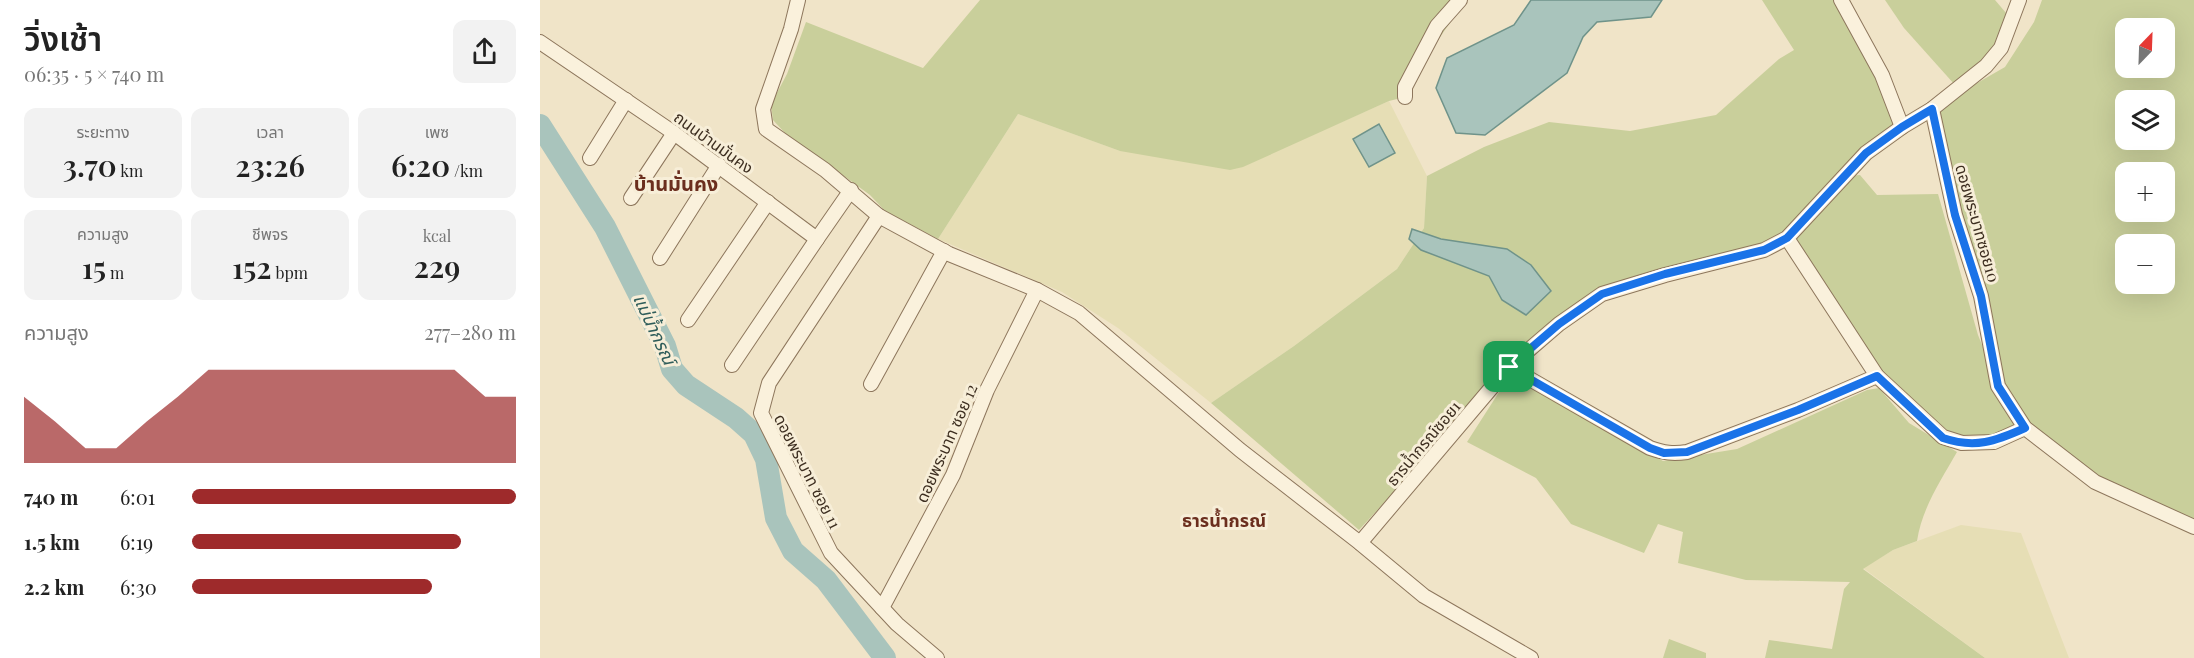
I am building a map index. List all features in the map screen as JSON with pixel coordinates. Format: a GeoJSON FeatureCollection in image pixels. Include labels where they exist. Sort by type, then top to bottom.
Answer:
{"type":"FeatureCollection","features":[{"type":"Feature","properties":{"kind":"street"},"geometry":{"type":"LineString","coordinates":[[798,0],[791,29],[763,109],[766,129],[850,190],[879,216],[944,251],[1037,290],[1079,313],[1240,450],[1424,596],[1531,658]]}},
{"type":"Feature","properties":{"kind":"street"},"geometry":{"type":"LineString","coordinates":[[1405,97],[1405,87],[1437,26],[1460,0]]}},
{"type":"Feature","properties":{"kind":"street"},"geometry":{"type":"LineString","coordinates":[[1841,0],[1882,75],[1902,127]]}},
{"type":"Feature","properties":{"kind":"street","name":"ธารน้ำกรณ์ซอย1"},"geometry":{"type":"LineString","coordinates":[[1360,543],[1509,367],[1559,324],[1602,294],[1665,274],[1764,250],[1787,238],[1866,153],[1932,109],[1986,66],[2001,48],[2019,0]]}},
{"type":"Feature","properties":{"kind":"street","name":"ถนนบ้านมั่นคง"},"geometry":{"type":"LineString","coordinates":[[540,42],[674,133],[817,239]]}},
{"type":"Feature","properties":{"kind":"street"},"geometry":{"type":"LineString","coordinates":[[590,158],[626,100]]}},
{"type":"Feature","properties":{"kind":"street","name":"ดอยพระบาทซอย10"},"geometry":{"type":"LineString","coordinates":[[1932,109],[1955,215],[1981,296],[1998,386],[2025,428],[2095,482],[2194,527]]}},
{"type":"Feature","properties":{"kind":"street"},"geometry":{"type":"LineString","coordinates":[[631,198],[674,133]]}},
{"type":"Feature","properties":{"kind":"street"},"geometry":{"type":"LineString","coordinates":[[660,258],[718,165]]}},
{"type":"Feature","properties":{"kind":"street"},"geometry":{"type":"LineString","coordinates":[[732,365],[850,190]]}},
{"type":"Feature","properties":{"kind":"street"},"geometry":{"type":"LineString","coordinates":[[688,320],[768,202]]}},
{"type":"Feature","properties":{"kind":"street","name":"ดอยพระบาท ซอย 11"},"geometry":{"type":"LineString","coordinates":[[879,216],[769,383],[760,413],[831,553],[897,624],[937,658]]}},
{"type":"Feature","properties":{"kind":"street"},"geometry":{"type":"LineString","coordinates":[[1787,238],[1877,376],[1943,438],[1974,444],[1994,442],[2025,428]]}},
{"type":"Feature","properties":{"kind":"street"},"geometry":{"type":"LineString","coordinates":[[871,384],[944,251]]}},
{"type":"Feature","properties":{"kind":"street","name":"ดอยพระบาท ซอย 12"},"geometry":{"type":"LineString","coordinates":[[882,608],[953,476],[987,390],[1037,290]]}},
{"type":"Feature","properties":{"kind":"street"},"geometry":{"type":"LineString","coordinates":[[1509,367],[1650,448],[1673,454],[1687,452],[1798,410],[1877,376]]}},
{"type":"Feature","properties":{"kind":"shaded area"},"geometry":{"type":"Polygon","coordinates":[[[1389,101],[1427,176],[1424,228],[1397,269],[1294,346],[1211,403],[1118,328],[1062,292],[938,239],[1018,114],[1120,151],[1335,125],[1389,101]]]}},
{"type":"Feature","properties":{"kind":"shaded area"},"geometry":{"type":"Polygon","coordinates":[[[1961,525],[2021,533],[2069,658],[1985,658],[1863,568],[1893,550],[1961,525]]]}},
{"type":"Feature","properties":{"kind":"green space"},"geometry":{"type":"Polygon","coordinates":[[[980,0],[1466,0],[1405,87],[1405,97],[1389,101],[1243,167],[1230,170],[1120,151],[1018,114],[938,239],[885,211],[870,195],[785,133],[773,120],[771,104],[787,74],[806,22],[923,68],[980,0]]]}},
{"type":"Feature","properties":{"kind":"green space"},"geometry":{"type":"Polygon","coordinates":[[[1762,0],[1839,0],[1902,127],[1846,176],[1860,175],[1877,195],[1938,194],[1978,335],[1997,382],[1932,109],[2005,67],[2034,22],[2042,0],[2194,0],[2194,527],[2095,482],[2025,428],[1994,442],[1952,441],[1877,376],[1787,238],[1602,294],[1509,367],[1359,530],[1211,403],[1294,346],[1397,269],[1424,228],[1427,176],[1484,147],[1549,122],[1630,131],[1716,115],[1779,59],[1794,50],[1762,0]]]}},
{"type":"Feature","properties":{"kind":"green space"},"geometry":{"type":"Polygon","coordinates":[[[1885,0],[1995,0],[2012,20],[2001,48],[1955,85],[1904,28],[1885,0]]]}},
{"type":"Feature","properties":{"kind":"green space"},"geometry":{"type":"Polygon","coordinates":[[[1510,375],[1663,461],[1737,449],[1867,390],[1879,388],[1909,423],[1957,452],[1923,517],[1917,541],[1893,550],[1863,569],[1985,658],[1765,658],[1769,640],[1832,649],[1844,589],[1850,582],[1746,580],[1678,563],[1683,532],[1658,524],[1644,553],[1571,524],[1536,478],[1467,442],[1510,375]]]}},
{"type":"Feature","properties":{"kind":"green space"},"geometry":{"type":"Polygon","coordinates":[[[1669,639],[1706,653],[1706,658],[1663,658],[1669,639]]]}},
{"type":"Feature","properties":{"kind":"water"},"geometry":{"type":"Polygon","coordinates":[[[1531,0],[1662,0],[1651,17],[1597,22],[1583,37],[1567,73],[1485,135],[1456,133],[1436,88],[1447,58],[1514,25],[1531,0]]]}},
{"type":"Feature","properties":{"kind":"water"},"geometry":{"type":"Polygon","coordinates":[[[1379,124],[1395,153],[1369,167],[1353,139],[1379,124]]]}},
{"type":"Feature","properties":{"kind":"water"},"geometry":{"type":"Polygon","coordinates":[[[1412,229],[1441,239],[1507,249],[1531,265],[1551,291],[1526,315],[1502,300],[1489,276],[1421,250],[1409,239],[1412,229]]]}},
{"type":"Feature","properties":{"kind":"waterway","name":"แม่น้ำกรณ์"},"geometry":{"type":"LineString","coordinates":[[540,125],[605,227],[665,346],[672,369],[686,385],[736,418],[754,434],[766,459],[776,518],[793,551],[826,580],[885,658]]}},
{"type":"Feature","properties":{"kind":"district","name":"บ้านมั่นคง"},"geometry":{"type":"Point","coordinates":[676,182]}},
{"type":"Feature","properties":{"kind":"district","name":"ธารน้ำกรณ์"},"geometry":{"type":"Point","coordinates":[1224,520]}},
{"type":"Feature","properties":{"kind":"route"},"geometry":{"type":"LineString","coordinates":[[1932,109],[1955,215],[1981,296],[1998,386],[2025,428],[1994,442],[1974,444],[1943,438],[1877,376],[1798,410],[1687,452],[1664,453],[1650,448],[1509,367],[1559,324],[1602,294],[1665,274],[1764,250],[1787,238],[1866,153],[1932,109]]}}]}
